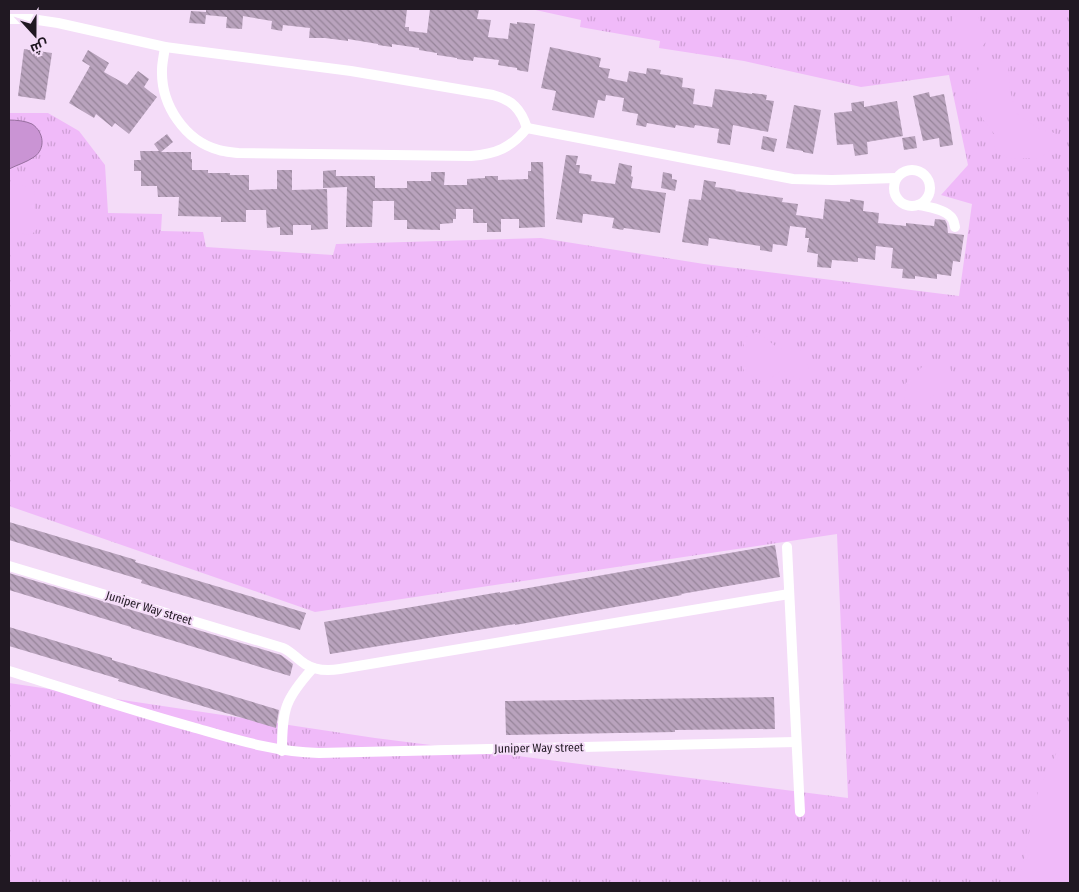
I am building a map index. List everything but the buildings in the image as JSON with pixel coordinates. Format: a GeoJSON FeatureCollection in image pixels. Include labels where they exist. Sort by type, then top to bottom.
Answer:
{"type":"FeatureCollection","features":[{"type":"Feature","properties":{"kind":"street"},"geometry":{"type":"LineString","coordinates":[[9,19],[58,22],[165,47],[351,71],[493,95],[515,106],[527,128]]}},
{"type":"Feature","properties":{"kind":"street"},"geometry":{"type":"LineString","coordinates":[[165,47],[162,71],[164,91],[171,111],[183,128],[199,141],[218,150],[238,153],[476,156],[492,153],[512,144],[527,128]]}},
{"type":"Feature","properties":{"kind":"street"},"geometry":{"type":"LineString","coordinates":[[527,128],[793,179],[896,178]]}},
{"type":"Feature","properties":{"kind":"street"},"geometry":{"type":"LineString","coordinates":[[919,205],[926,199],[930,188],[927,177],[923,173],[912,169],[900,174],[896,178],[894,184],[896,196],[904,204],[910,206],[919,205],[950,215],[954,220],[955,227]]}},
{"type":"Feature","properties":{"kind":"street"},"geometry":{"type":"LineString","coordinates":[[787,547],[800,812]]}},
{"type":"Feature","properties":{"kind":"street","name":"Juniper Way street"},"geometry":{"type":"LineString","coordinates":[[9,566],[283,648],[313,668]]}},
{"type":"Feature","properties":{"kind":"street"},"geometry":{"type":"LineString","coordinates":[[282,750],[282,727],[286,708],[294,690],[313,668],[322,670],[340,669],[789,594]]}},
{"type":"Feature","properties":{"kind":"street","name":"Juniper Way street"},"geometry":{"type":"LineString","coordinates":[[9,671],[164,719],[282,750],[329,752],[796,742]]}},
{"type":"Feature","properties":{"kind":"green space"},"geometry":{"type":"Polygon","coordinates":[[[531,9],[1070,9],[1070,883],[9,883],[9,683],[375,738],[848,798],[837,534],[315,612],[9,506],[9,113],[48,113],[79,131],[105,165],[108,213],[162,214],[161,231],[203,232],[206,247],[333,255],[336,244],[541,238],[704,264],[959,296],[972,204],[941,195],[968,165],[949,75],[861,87],[744,61],[659,48],[660,41],[580,27],[581,20],[531,9]]]}},
{"type":"Feature","properties":{"kind":"green space"},"geometry":{"type":"Polygon","coordinates":[[[953,9],[972,9],[977,14],[988,38],[983,46],[975,51],[962,51],[953,22],[953,9]]]}},
{"type":"Feature","properties":{"kind":"green space"},"geometry":{"type":"Polygon","coordinates":[[[997,59],[1008,65],[1010,90],[1016,113],[1041,130],[1055,133],[1055,147],[1039,158],[1008,159],[994,148],[995,135],[978,113],[975,80],[980,65],[997,59]]]}},
{"type":"Feature","properties":{"kind":"green space"},"geometry":{"type":"Polygon","coordinates":[[[13,184],[35,188],[34,207],[44,222],[31,235],[9,232],[9,187],[13,184]]]}},
{"type":"Feature","properties":{"kind":"green space"},"geometry":{"type":"Polygon","coordinates":[[[757,332],[779,349],[799,348],[809,367],[799,380],[781,370],[765,383],[744,372],[744,338],[757,332]]]}},
{"type":"Feature","properties":{"kind":"green space"},"geometry":{"type":"Polygon","coordinates":[[[925,364],[948,364],[956,381],[919,406],[904,401],[906,383],[925,364]]]}},
{"type":"Feature","properties":{"kind":"green space"},"geometry":{"type":"Polygon","coordinates":[[[1070,725],[1070,883],[1016,883],[1020,877],[1038,791],[1070,725]]]}},
{"type":"Feature","properties":{"kind":"shaded area"},"geometry":{"type":"Polygon","coordinates":[[[9,120],[27,122],[36,127],[41,136],[42,145],[38,154],[34,157],[9,169],[9,120]]]}}]}
